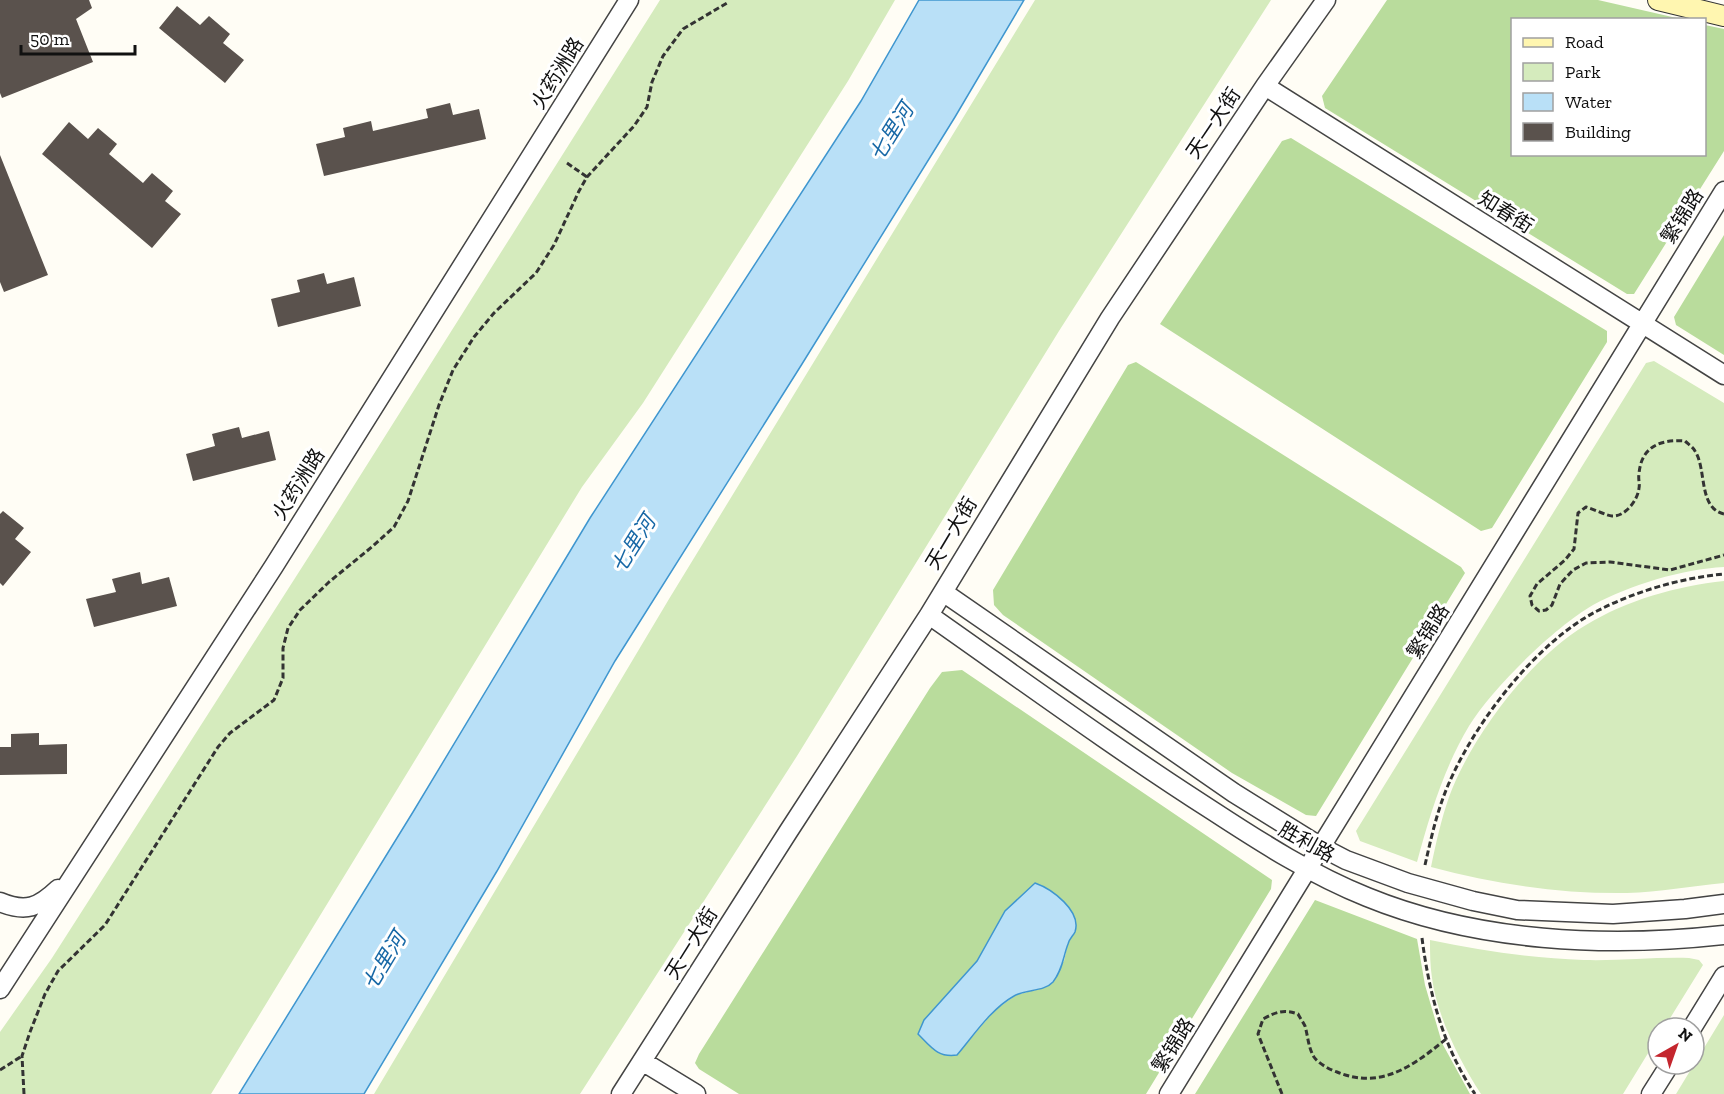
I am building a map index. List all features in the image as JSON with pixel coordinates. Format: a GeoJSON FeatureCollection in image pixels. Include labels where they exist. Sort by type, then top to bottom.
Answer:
{"type":"FeatureCollection","features":[{"type":"Feature","properties":{"kind":"main road"},"geometry":{"type":"LineString","coordinates":[[1658,0],[1724,16]]}},
{"type":"Feature","properties":{"kind":"street","name":"火药洲路"},"geometry":{"type":"LineString","coordinates":[[2,979],[77,871],[274,566],[629,0]]}},
{"type":"Feature","properties":{"kind":"street","name":"天一大街"},"geometry":{"type":"LineString","coordinates":[[621,1094],[929,615],[1110,318],[1265,86],[1326,0]]}},
{"type":"Feature","properties":{"kind":"street","name":"知春街"},"geometry":{"type":"LineString","coordinates":[[1265,86],[1724,375]]}},
{"type":"Feature","properties":{"kind":"street","name":"繁锦路"},"geometry":{"type":"LineString","coordinates":[[1169,1094],[1724,191]]}},
{"type":"Feature","properties":{"kind":"street"},"geometry":{"type":"LineString","coordinates":[[943,592],[1177,755],[1321,847],[1346,860],[1408,883],[1473,901],[1517,910],[1613,914],[1685,909],[1724,903]]}},
{"type":"Feature","properties":{"kind":"street","name":"胜利路"},"geometry":{"type":"LineString","coordinates":[[929,615],[1184,793],[1307,870],[1368,898],[1442,921],[1521,936],[1613,941],[1724,935]]}},
{"type":"Feature","properties":{"kind":"street"},"geometry":{"type":"LineString","coordinates":[[0,902],[23,908],[43,903],[77,871]]}},
{"type":"Feature","properties":{"kind":"street"},"geometry":{"type":"LineString","coordinates":[[1699,1016],[1724,976]]}},
{"type":"Feature","properties":{"kind":"street"},"geometry":{"type":"LineString","coordinates":[[642,1061],[696,1094]]}},
{"type":"Feature","properties":{"kind":"street"},"geometry":{"type":"LineString","coordinates":[[1651,1094],[1662,1076]]}},
{"type":"Feature","properties":{"kind":"path"},"geometry":{"type":"LineString","coordinates":[[24,1094],[22,1056],[45,994],[58,971],[105,925],[218,747],[230,733],[274,700],[283,678],[283,648],[288,628],[300,610],[394,527],[408,501],[439,405],[453,370],[474,337],[494,313],[536,273],[554,245],[587,177],[634,126],[647,108],[652,82],[663,56],[683,29],[727,3]]}},
{"type":"Feature","properties":{"kind":"path"},"geometry":{"type":"LineString","coordinates":[[567,163],[587,177]]}},
{"type":"Feature","properties":{"kind":"path"},"geometry":{"type":"LineString","coordinates":[[1724,514],[1717,512],[1708,503],[1701,467],[1695,451],[1685,441],[1668,440],[1660,443],[1652,447],[1642,459],[1639,490],[1630,506],[1620,516],[1610,517],[1599,510],[1586,507],[1578,513],[1574,549],[1565,560],[1537,584],[1530,596],[1532,606],[1539,610],[1546,610],[1552,605],[1560,584],[1573,570],[1586,563],[1610,562],[1670,570],[1724,555]]}},
{"type":"Feature","properties":{"kind":"path"},"geometry":{"type":"LineString","coordinates":[[1425,865],[1442,799],[1460,761],[1478,728],[1505,692],[1532,662],[1563,634],[1596,611],[1670,584],[1724,574]]}},
{"type":"Feature","properties":{"kind":"path"},"geometry":{"type":"LineString","coordinates":[[1422,938],[1432,995],[1446,1039],[1467,1082],[1476,1094]]}},
{"type":"Feature","properties":{"kind":"path"},"geometry":{"type":"LineString","coordinates":[[1282,1094],[1258,1034],[1263,1019],[1276,1012],[1287,1010],[1298,1014],[1305,1026],[1307,1042],[1315,1059],[1334,1071],[1354,1078],[1375,1078],[1402,1070],[1425,1056],[1446,1039]]}},
{"type":"Feature","properties":{"kind":"path"},"geometry":{"type":"LineString","coordinates":[[0,1070],[22,1056]]}},
{"type":"Feature","properties":{"kind":"green space"},"geometry":{"type":"Polygon","coordinates":[[[660,0],[895,0],[848,81],[643,403],[582,487],[211,1094],[0,1094],[0,1032],[52,958],[336,514],[660,0]]]}},
{"type":"Feature","properties":{"kind":"green space"},"geometry":{"type":"Polygon","coordinates":[[[1035,0],[1271,0],[1059,331],[797,756],[580,1094],[374,1094],[669,599],[1035,0]]]}},
{"type":"Feature","properties":{"kind":"green space"},"geometry":{"type":"Polygon","coordinates":[[[1387,0],[1598,0],[1677,18],[1511,18],[1511,156],[1706,156],[1706,25],[1724,29],[1724,151],[1634,294],[1627,294],[1325,108],[1322,96],[1387,0]]]}},
{"type":"Feature","properties":{"kind":"green space"},"geometry":{"type":"Polygon","coordinates":[[[1291,138],[1607,331],[1607,342],[1492,528],[1481,531],[1160,324],[1282,141],[1291,138]]]}},
{"type":"Feature","properties":{"kind":"green space"},"geometry":{"type":"Polygon","coordinates":[[[1724,235],[1724,355],[1676,325],[1674,317],[1724,235]]]}},
{"type":"Feature","properties":{"kind":"green space"},"geometry":{"type":"Polygon","coordinates":[[[1654,361],[1724,403],[1724,567],[1674,575],[1640,585],[1593,605],[1561,628],[1525,660],[1479,711],[1460,742],[1439,792],[1417,862],[1360,841],[1356,831],[1646,363],[1654,361]]]}},
{"type":"Feature","properties":{"kind":"green space"},"geometry":{"type":"Polygon","coordinates":[[[1136,362],[1461,567],[1465,573],[1316,816],[1306,815],[1232,773],[1003,615],[994,605],[993,590],[1128,365],[1136,362]]]}},
{"type":"Feature","properties":{"kind":"green space"},"geometry":{"type":"Polygon","coordinates":[[[1724,581],[1724,883],[1639,892],[1578,892],[1504,883],[1431,867],[1449,797],[1472,749],[1505,700],[1544,657],[1586,625],[1618,608],[1688,586],[1724,581]]]}},
{"type":"Feature","properties":{"kind":"green space"},"geometry":{"type":"Polygon","coordinates":[[[962,670],[1272,880],[1271,889],[1146,1094],[739,1094],[699,1069],[695,1063],[942,672],[962,670]],[[1005,911],[977,961],[924,1020],[957,1055],[994,1011],[1016,995],[1039,989],[1064,961],[1068,943],[1075,932],[1005,911]]]}},
{"type":"Feature","properties":{"kind":"green space"},"geometry":{"type":"Polygon","coordinates":[[[1315,900],[1417,939],[1425,985],[1442,1043],[1470,1094],[1195,1094],[1315,900]]]}},
{"type":"Feature","properties":{"kind":"green space"},"geometry":{"type":"Polygon","coordinates":[[[1430,940],[1487,951],[1545,958],[1597,960],[1689,958],[1699,960],[1703,965],[1671,1016],[1646,1016],[1646,1057],[1623,1094],[1481,1094],[1465,1068],[1444,1023],[1435,993],[1430,940]]]}},
{"type":"Feature","properties":{"kind":"green space"},"geometry":{"type":"Polygon","coordinates":[[[1724,1015],[1724,1094],[1676,1094],[1687,1076],[1706,1076],[1706,1045],[1724,1015]]]}},
{"type":"Feature","properties":{"kind":"water","name":"七里河"},"geometry":{"type":"Polygon","coordinates":[[[919,0],[1024,0],[955,117],[615,661],[497,871],[364,1094],[239,1094],[413,812],[590,518],[861,101],[919,0]]]}},
{"type":"Feature","properties":{"kind":"water"},"geometry":{"type":"Polygon","coordinates":[[[1035,883],[1049,890],[1064,902],[1074,916],[1076,924],[1075,932],[1056,977],[1045,987],[1018,994],[1006,1001],[983,1023],[957,1055],[940,1053],[918,1034],[924,1020],[977,961],[1005,911],[1035,883]]]}},
{"type":"Feature","properties":{"kind":"building"},"geometry":{"type":"Polygon","coordinates":[[[0,0],[89,0],[92,8],[76,19],[93,62],[2,98],[0,93],[0,0]]]}},
{"type":"Feature","properties":{"kind":"building"},"geometry":{"type":"Polygon","coordinates":[[[177,6],[200,25],[209,16],[230,34],[223,43],[244,60],[225,83],[159,28],[177,6]]]}},
{"type":"Feature","properties":{"kind":"building"},"geometry":{"type":"Polygon","coordinates":[[[450,103],[453,115],[479,109],[486,139],[324,176],[316,144],[345,137],[343,128],[371,121],[373,131],[428,118],[426,109],[450,103]]]}},
{"type":"Feature","properties":{"kind":"building"},"geometry":{"type":"Polygon","coordinates":[[[69,122],[88,139],[98,128],[117,144],[109,154],[143,183],[152,173],[173,191],[165,201],[181,214],[152,248],[42,154],[69,122]]]}},
{"type":"Feature","properties":{"kind":"building"},"geometry":{"type":"Polygon","coordinates":[[[0,155],[48,275],[4,292],[0,282],[0,155]]]}},
{"type":"Feature","properties":{"kind":"building"},"geometry":{"type":"Polygon","coordinates":[[[324,273],[327,284],[354,277],[361,306],[278,327],[271,299],[300,292],[297,280],[324,273]]]}},
{"type":"Feature","properties":{"kind":"building"},"geometry":{"type":"Polygon","coordinates":[[[239,427],[242,438],[269,431],[276,460],[193,481],[186,454],[215,446],[212,434],[239,427]]]}},
{"type":"Feature","properties":{"kind":"building"},"geometry":{"type":"Polygon","coordinates":[[[3,511],[24,528],[15,539],[31,552],[3,586],[0,583],[0,514],[3,511]]]}},
{"type":"Feature","properties":{"kind":"building"},"geometry":{"type":"Polygon","coordinates":[[[140,572],[142,584],[169,577],[177,606],[94,627],[86,599],[116,592],[112,579],[140,572]]]}},
{"type":"Feature","properties":{"kind":"building"},"geometry":{"type":"Polygon","coordinates":[[[39,733],[39,745],[67,744],[67,774],[0,775],[0,747],[11,747],[11,734],[39,733]]]}}]}
